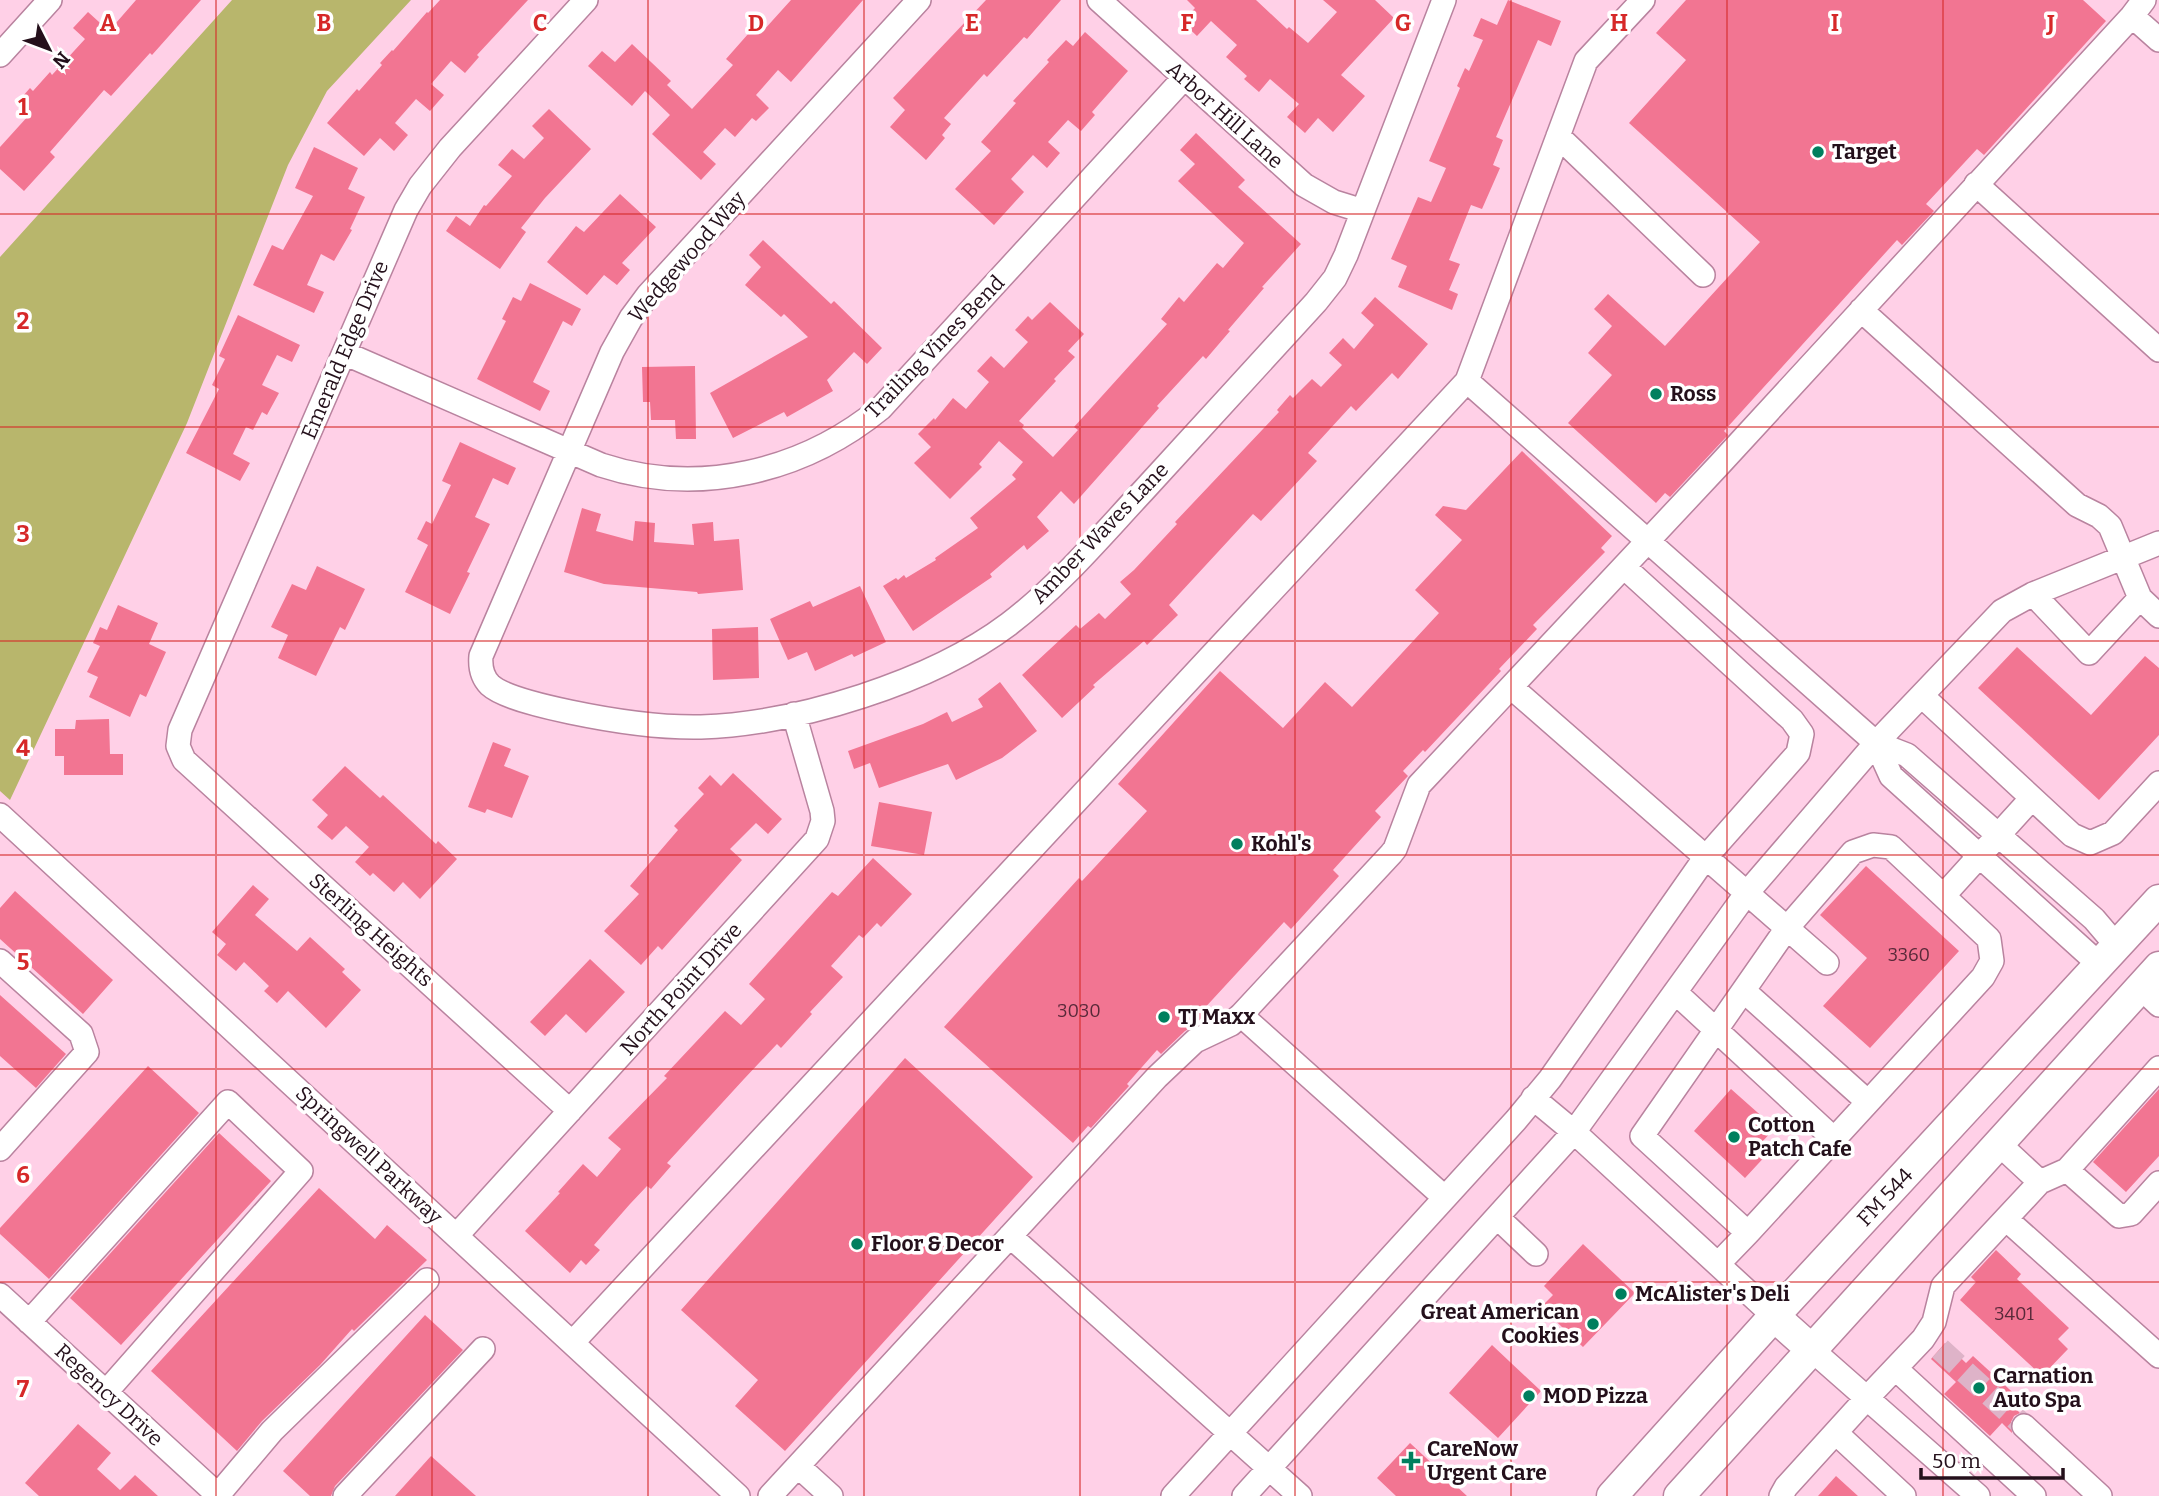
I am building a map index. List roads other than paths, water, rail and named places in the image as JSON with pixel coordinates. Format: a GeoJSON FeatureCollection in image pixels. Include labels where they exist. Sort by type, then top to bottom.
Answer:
{"type":"FeatureCollection","features":[{"type":"Feature","properties":{"kind":"main road","name":"FM 544"},"geometry":{"type":"LineString","coordinates":[[1612,1496],[1774,1316],[2159,900]]}},
{"type":"Feature","properties":{"kind":"main road"},"geometry":{"type":"LineString","coordinates":[[1679,1496],[1998,1143],[2153,986],[2109,956]]}},
{"type":"Feature","properties":{"kind":"main road"},"geometry":{"type":"LineString","coordinates":[[1774,1316],[1811,1349]]}},
{"type":"Feature","properties":{"kind":"street"},"geometry":{"type":"LineString","coordinates":[[0,55],[50,0]]}},
{"type":"Feature","properties":{"kind":"street","name":"Emerald Edge Drive"},"geometry":{"type":"LineString","coordinates":[[178,746],[180,730],[396,229],[420,186],[450,148],[586,0]]}},
{"type":"Feature","properties":{"kind":"street","name":"Wedgewood Way"},"geometry":{"type":"LineString","coordinates":[[482,675],[481,656],[612,352],[640,306],[919,0]]}},
{"type":"Feature","properties":{"kind":"street","name":"Arbor Hill Lane"},"geometry":{"type":"LineString","coordinates":[[1099,0],[1304,186],[1334,202],[1363,211]]}},
{"type":"Feature","properties":{"kind":"street","name":"Amber Waves Lane"},"geometry":{"type":"LineString","coordinates":[[482,675],[498,691],[547,708],[602,719],[701,727],[740,724],[794,714],[900,682],[975,647],[1009,624],[1079,561],[1316,302],[1340,268],[1444,0]]}},
{"type":"Feature","properties":{"kind":"street"},"geometry":{"type":"LineString","coordinates":[[573,1342],[1467,381],[1586,61],[1643,0]]}},
{"type":"Feature","properties":{"kind":"street"},"geometry":{"type":"LineString","coordinates":[[770,1496],[1157,1077],[1195,1041],[1231,1024],[1241,1015],[1395,849],[1419,785],[1648,542],[2138,8],[2159,40]]}},
{"type":"Feature","properties":{"kind":"street","name":"Trailing Vines Bend"},"geometry":{"type":"LineString","coordinates":[[344,354],[569,452],[624,473],[677,480],[705,479],[759,471],[791,461],[838,440],[862,424],[896,394],[1184,78]]}},
{"type":"Feature","properties":{"kind":"street"},"geometry":{"type":"LineString","coordinates":[[1558,136],[1703,275]]}},
{"type":"Feature","properties":{"kind":"street"},"geometry":{"type":"LineString","coordinates":[[1976,184],[2159,350]]}},
{"type":"Feature","properties":{"kind":"street"},"geometry":{"type":"LineString","coordinates":[[1861,310],[2077,505],[2099,516],[2110,526],[2140,598],[2159,616]]}},
{"type":"Feature","properties":{"kind":"street"},"geometry":{"type":"LineString","coordinates":[[1467,381],[1876,743],[1907,755],[2094,919],[2109,956]]}},
{"type":"Feature","properties":{"kind":"street"},"geometry":{"type":"LineString","coordinates":[[1244,1496],[1574,1132],[1746,894],[1876,743],[2003,611],[2033,594],[2159,543]]}},
{"type":"Feature","properties":{"kind":"street"},"geometry":{"type":"LineString","coordinates":[[1172,1496],[1533,1098],[1557,1069],[1705,858],[1798,753],[1802,734],[1792,720],[1624,567]]}},
{"type":"Feature","properties":{"kind":"street"},"geometry":{"type":"LineString","coordinates":[[2033,594],[2090,653],[2140,598]]}},
{"type":"Feature","properties":{"kind":"street"},"geometry":{"type":"LineString","coordinates":[[1511,687],[1827,963]]}},
{"type":"Feature","properties":{"kind":"street"},"geometry":{"type":"LineString","coordinates":[[1922,696],[2072,835],[2090,843],[2113,833],[2159,783]]}},
{"type":"Feature","properties":{"kind":"street","name":"North Point Drive"},"geometry":{"type":"LineString","coordinates":[[457,1235],[817,839],[823,821],[822,811],[794,714]]}},
{"type":"Feature","properties":{"kind":"street"},"geometry":{"type":"LineString","coordinates":[[1876,743],[1891,776],[1980,856],[2109,956]]}},
{"type":"Feature","properties":{"kind":"street","name":"Sterling Heights"},"geometry":{"type":"LineString","coordinates":[[178,746],[184,760],[570,1111]]}},
{"type":"Feature","properties":{"kind":"street"},"geometry":{"type":"LineString","coordinates":[[1944,895],[2032,798]]}},
{"type":"Feature","properties":{"kind":"street","name":"Springwell Parkway"},"geometry":{"type":"LineString","coordinates":[[0,814],[738,1496]]}},
{"type":"Feature","properties":{"kind":"street"},"geometry":{"type":"LineString","coordinates":[[1718,1264],[1748,1233],[1983,977],[1992,961],[1989,939],[1891,847],[1872,845],[1853,852],[1787,928],[1642,1136],[1748,1233]]}},
{"type":"Feature","properties":{"kind":"street"},"geometry":{"type":"LineString","coordinates":[[0,961],[81,1034],[87,1052],[0,1149]]}},
{"type":"Feature","properties":{"kind":"street"},"geometry":{"type":"LineString","coordinates":[[1744,991],[1868,1102]]}},
{"type":"Feature","properties":{"kind":"street"},"geometry":{"type":"LineString","coordinates":[[1675,992],[1834,1139]]}},
{"type":"Feature","properties":{"kind":"street"},"geometry":{"type":"LineString","coordinates":[[1241,1015],[1444,1197]]}},
{"type":"Feature","properties":{"kind":"street"},"geometry":{"type":"LineString","coordinates":[[1782,1496],[1786,1487],[1866,1399],[1896,1369],[1932,1344],[1934,1322],[1943,1286],[2040,1182],[2067,1170],[2159,1068]]}},
{"type":"Feature","properties":{"kind":"street"},"geometry":{"type":"LineString","coordinates":[[1533,1098],[1574,1132],[1774,1316]]}},
{"type":"Feature","properties":{"kind":"street"},"geometry":{"type":"LineString","coordinates":[[29,1322],[228,1102],[301,1171],[106,1392]]}},
{"type":"Feature","properties":{"kind":"street"},"geometry":{"type":"LineString","coordinates":[[1998,1143],[2040,1182]]}},
{"type":"Feature","properties":{"kind":"street"},"geometry":{"type":"LineString","coordinates":[[2067,1170],[2119,1216],[2131,1214],[2159,1182]]}},
{"type":"Feature","properties":{"kind":"street"},"geometry":{"type":"LineString","coordinates":[[1498,1218],[1536,1254]]}},
{"type":"Feature","properties":{"kind":"street"},"geometry":{"type":"LineString","coordinates":[[2006,1219],[2159,1356]]}},
{"type":"Feature","properties":{"kind":"street"},"geometry":{"type":"LineString","coordinates":[[1010,1236],[1300,1496]]}},
{"type":"Feature","properties":{"kind":"street"},"geometry":{"type":"LineString","coordinates":[[218,1496],[272,1431],[428,1280]]}},
{"type":"Feature","properties":{"kind":"street","name":"Regency Drive"},"geometry":{"type":"LineString","coordinates":[[0,1295],[218,1496]]}},
{"type":"Feature","properties":{"kind":"street"},"geometry":{"type":"LineString","coordinates":[[345,1496],[483,1349]]}},
{"type":"Feature","properties":{"kind":"street"},"geometry":{"type":"LineString","coordinates":[[1811,1349],[1978,1496]]}},
{"type":"Feature","properties":{"kind":"street"},"geometry":{"type":"LineString","coordinates":[[1896,1369],[2034,1496]]}},
{"type":"Feature","properties":{"kind":"street"},"geometry":{"type":"LineString","coordinates":[[2024,1426],[2100,1496]]}},
{"type":"Feature","properties":{"kind":"street"},"geometry":{"type":"LineString","coordinates":[[1836,1433],[1904,1496]]}},
{"type":"Feature","properties":{"kind":"street"},"geometry":{"type":"LineString","coordinates":[[798,1466],[831,1496]]}},
{"type":"Feature","properties":{"kind":"tunnel"},"geometry":{"type":"LineString","coordinates":[[1940,1349],[2024,1426]]}},
{"type":"Feature","properties":{"kind":"place","name":"Target"},"geometry":{"type":"Point","coordinates":[1818,152]}},
{"type":"Feature","properties":{"kind":"place","name":"Ross"},"geometry":{"type":"Point","coordinates":[1656,394]}},
{"type":"Feature","properties":{"kind":"place","name":"Kohl's"},"geometry":{"type":"Point","coordinates":[1237,844]}},
{"type":"Feature","properties":{"kind":"place","name":"TJ Maxx"},"geometry":{"type":"Point","coordinates":[1164,1017]}},
{"type":"Feature","properties":{"kind":"place","name":"Cotton Patch Cafe"},"geometry":{"type":"Point","coordinates":[1734,1137]}},
{"type":"Feature","properties":{"kind":"place","name":"Floor & Decor"},"geometry":{"type":"Point","coordinates":[857,1244]}},
{"type":"Feature","properties":{"kind":"place","name":"McAlister's Deli"},"geometry":{"type":"Point","coordinates":[1621,1294]}},
{"type":"Feature","properties":{"kind":"place","name":"Great American Cookies"},"geometry":{"type":"Point","coordinates":[1593,1324]}},
{"type":"Feature","properties":{"kind":"place","name":"Carnation Auto Spa"},"geometry":{"type":"Point","coordinates":[1979,1388]}},
{"type":"Feature","properties":{"kind":"place","name":"MOD Pizza"},"geometry":{"type":"Point","coordinates":[1529,1396]}},
{"type":"Feature","properties":{"kind":"place","name":"CareNow Urgent Care"},"geometry":{"type":"Point","coordinates":[1411,1461]}}]}
